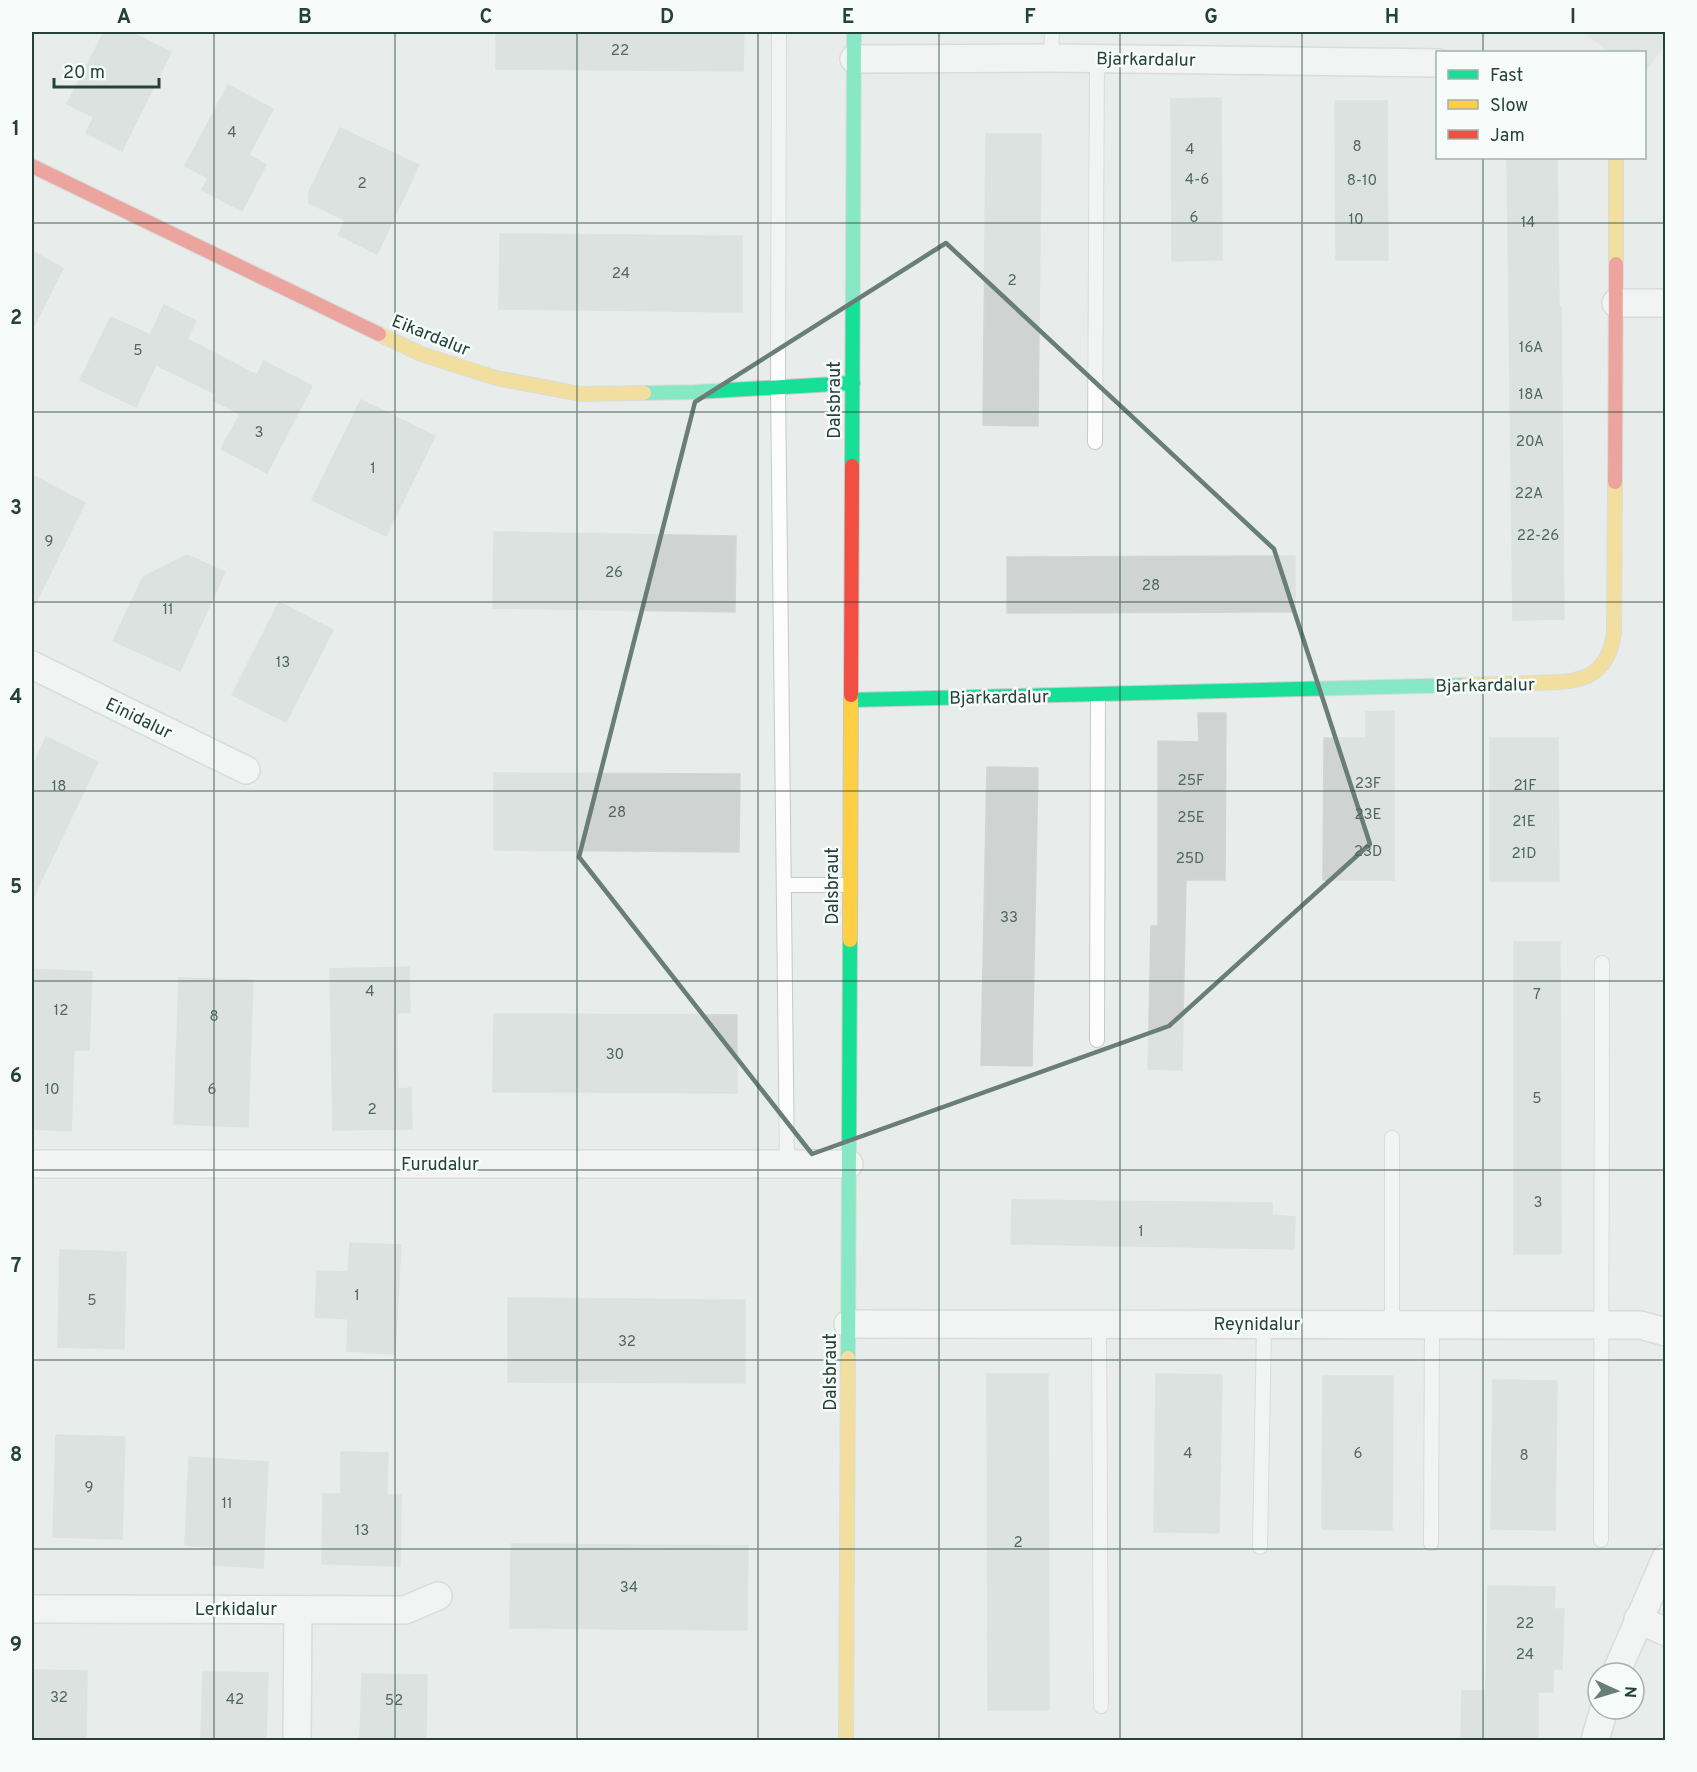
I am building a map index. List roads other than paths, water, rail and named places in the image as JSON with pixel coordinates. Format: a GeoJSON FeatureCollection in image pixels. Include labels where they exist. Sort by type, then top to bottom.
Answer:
{"type":"FeatureCollection","features":[{"type":"Feature","properties":{"kind":"street","name":"Dalsbraut"},"geometry":{"type":"LineString","coordinates":[[846,1740],[854,32]]}},
{"type":"Feature","properties":{"kind":"street","name":"Bjarkardalur"},"geometry":{"type":"LineString","coordinates":[[854,59],[1051,58],[1436,63]]}},
{"type":"Feature","properties":{"kind":"street","name":"Bjarkardalur"},"geometry":{"type":"LineString","coordinates":[[851,700],[1570,682],[1581,680],[1602,668],[1614,645],[1616,159]]}},
{"type":"Feature","properties":{"kind":"street","name":"Eikardalur"},"geometry":{"type":"LineString","coordinates":[[32,166],[421,354],[496,378],[581,394],[695,393],[853,383]]}},
{"type":"Feature","properties":{"kind":"street"},"geometry":{"type":"LineString","coordinates":[[1616,303],[1665,303]]}},
{"type":"Feature","properties":{"kind":"street","name":"Einidalur"},"geometry":{"type":"LineString","coordinates":[[32,665],[246,770]]}},
{"type":"Feature","properties":{"kind":"street","name":"Furudalur"},"geometry":{"type":"LineString","coordinates":[[32,1164],[849,1164]]}},
{"type":"Feature","properties":{"kind":"street","name":"Reynidalur"},"geometry":{"type":"LineString","coordinates":[[848,1324],[1602,1324],[1640,1325],[1665,1332]]}},
{"type":"Feature","properties":{"kind":"street"},"geometry":{"type":"LineString","coordinates":[[1621,1661],[1665,1558]]}},
{"type":"Feature","properties":{"kind":"street","name":"Lerkidalur"},"geometry":{"type":"LineString","coordinates":[[32,1609],[405,1610],[438,1596]]}},
{"type":"Feature","properties":{"kind":"street"},"geometry":{"type":"LineString","coordinates":[[297,1740],[298,1610]]}},
{"type":"Feature","properties":{"kind":"street"},"geometry":{"type":"LineString","coordinates":[[1638,1618],[1665,1632]]}},
{"type":"Feature","properties":{"kind":"street"},"geometry":{"type":"LineString","coordinates":[[1595,1740],[1601,1721]]}},
{"type":"Feature","properties":{"kind":"lane"},"geometry":{"type":"LineString","coordinates":[[779,32],[778,388],[787,1164]]}},
{"type":"Feature","properties":{"kind":"lane"},"geometry":{"type":"LineString","coordinates":[[1051,58],[1052,32]]}},
{"type":"Feature","properties":{"kind":"lane"},"geometry":{"type":"LineString","coordinates":[[1095,442],[1097,59]]}},
{"type":"Feature","properties":{"kind":"lane"},"geometry":{"type":"LineString","coordinates":[[1097,1040],[1098,694]]}},
{"type":"Feature","properties":{"kind":"lane"},"geometry":{"type":"LineString","coordinates":[[784,885],[850,885]]}},
{"type":"Feature","properties":{"kind":"lane"},"geometry":{"type":"LineString","coordinates":[[1601,1540],[1602,963]]}},
{"type":"Feature","properties":{"kind":"lane"},"geometry":{"type":"LineString","coordinates":[[1392,1138],[1392,1324]]}},
{"type":"Feature","properties":{"kind":"lane"},"geometry":{"type":"LineString","coordinates":[[1099,1324],[1101,1706]]}},
{"type":"Feature","properties":{"kind":"lane"},"geometry":{"type":"LineString","coordinates":[[1260,1547],[1264,1324]]}},
{"type":"Feature","properties":{"kind":"lane"},"geometry":{"type":"LineString","coordinates":[[1431,1543],[1432,1324]]}}]}
